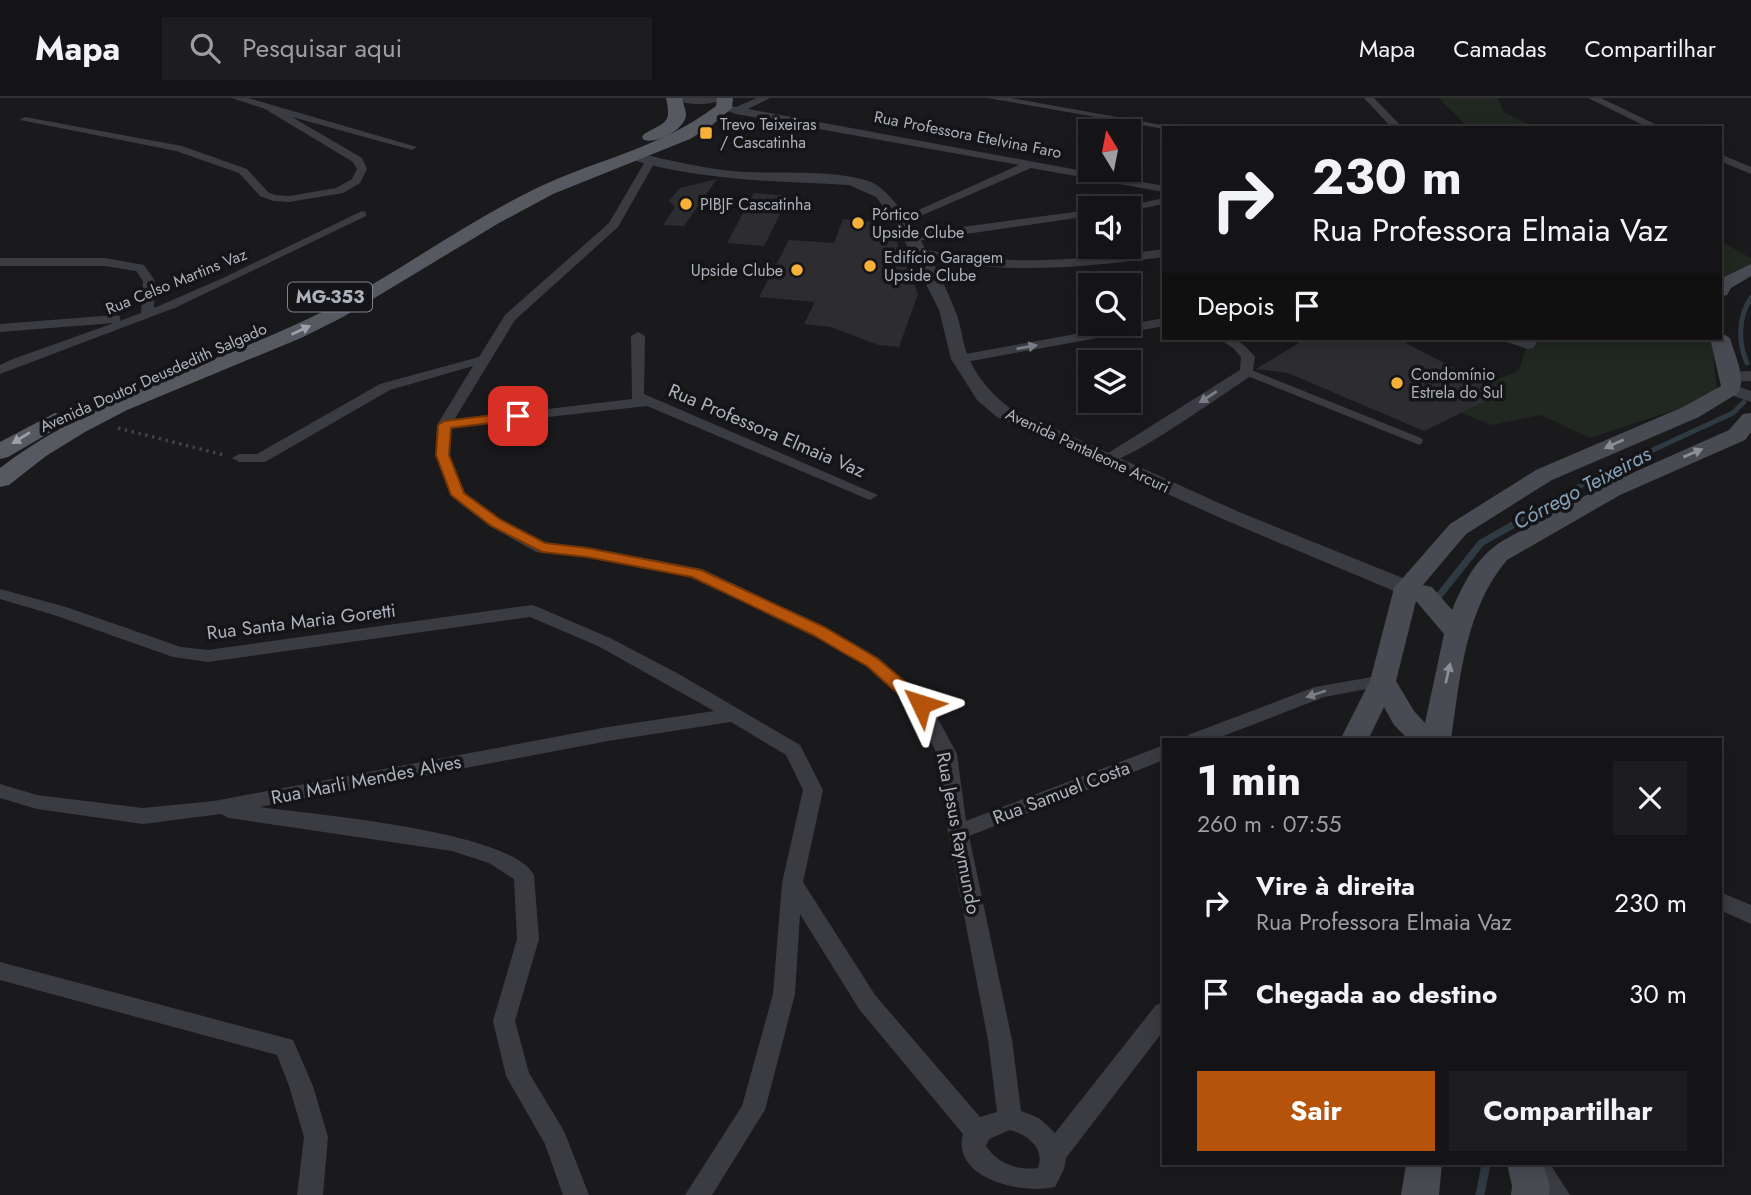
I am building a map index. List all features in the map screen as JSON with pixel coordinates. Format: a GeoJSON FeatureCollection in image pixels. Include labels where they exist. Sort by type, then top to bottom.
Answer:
{"type":"FeatureCollection","features":[{"type":"Feature","properties":{"kind":"main road","name":"Avenida Doutor Deusdedith Salgado"},"geometry":{"type":"LineString","coordinates":[[0,452],[31,432],[77,409],[310,308],[494,204],[656,134],[675,123],[677,103]]}},
{"type":"Feature","properties":{"kind":"main road"},"geometry":{"type":"LineString","coordinates":[[642,159],[631,153],[634,149],[672,131],[682,122],[683,108],[681,103],[677,103]]}},
{"type":"Feature","properties":{"kind":"main road","name":"Avenida Doutor Deusdedith Salgado"},"geometry":{"type":"LineString","coordinates":[[0,480],[23,460],[90,420],[328,317],[547,190],[642,159],[665,143],[710,121],[726,104]]}},
{"type":"Feature","properties":{"kind":"main road"},"geometry":{"type":"LineString","coordinates":[[1722,288],[1751,269]]}},
{"type":"Feature","properties":{"kind":"main road"},"geometry":{"type":"LineString","coordinates":[[1355,738],[1383,681],[1407,588],[1458,529],[1545,475],[1691,411],[1741,385],[1721,340]]}},
{"type":"Feature","properties":{"kind":"main road"},"geometry":{"type":"LineString","coordinates":[[1437,738],[1442,699],[1458,632],[1474,588],[1497,555],[1591,500],[1737,435],[1751,419]]}},
{"type":"Feature","properties":{"kind":"main road"},"geometry":{"type":"LineString","coordinates":[[1407,588],[1423,593],[1458,632]]}},
{"type":"Feature","properties":{"kind":"main road"},"geometry":{"type":"LineString","coordinates":[[1383,681],[1404,718],[1423,738]]}},
{"type":"Feature","properties":{"kind":"main road"},"geometry":{"type":"LineString","coordinates":[[1420,1195],[1424,1165]]}},
{"type":"Feature","properties":{"kind":"main road"},"geometry":{"type":"LineString","coordinates":[[1525,1165],[1531,1186],[1530,1195]]}},
{"type":"Feature","properties":{"kind":"street"},"geometry":{"type":"LineString","coordinates":[[237,98],[412,147]]}},
{"type":"Feature","properties":{"kind":"street"},"geometry":{"type":"LineString","coordinates":[[677,103],[698,100],[726,104],[765,98]]}},
{"type":"Feature","properties":{"kind":"street"},"geometry":{"type":"LineString","coordinates":[[993,98],[1162,126]]}},
{"type":"Feature","properties":{"kind":"street"},"geometry":{"type":"LineString","coordinates":[[1369,98],[1396,126]]}},
{"type":"Feature","properties":{"kind":"street"},"geometry":{"type":"LineString","coordinates":[[1593,98],[1654,126]]}},
{"type":"Feature","properties":{"kind":"street","name":"Rua Professora Etelvina Faro"},"geometry":{"type":"LineString","coordinates":[[726,104],[1162,189]]}},
{"type":"Feature","properties":{"kind":"street"},"geometry":{"type":"LineString","coordinates":[[25,120],[178,148],[243,171],[264,194],[273,198],[289,199],[338,191],[356,181],[362,169],[358,160],[269,107]]}},
{"type":"Feature","properties":{"kind":"street"},"geometry":{"type":"LineString","coordinates":[[1722,158],[1751,171]]}},
{"type":"Feature","properties":{"kind":"street"},"geometry":{"type":"LineString","coordinates":[[444,425],[510,318],[614,225],[642,159]]}},
{"type":"Feature","properties":{"kind":"street","name":"Avenida Pantaleone Arcuri"},"geometry":{"type":"LineString","coordinates":[[642,159],[726,173],[850,181],[868,186],[881,194],[902,220],[947,310],[960,359],[983,396],[1004,413],[1231,516],[1407,588]]}},
{"type":"Feature","properties":{"kind":"street"},"geometry":{"type":"LineString","coordinates":[[902,220],[1031,164]]}},
{"type":"Feature","properties":{"kind":"street"},"geometry":{"type":"LineString","coordinates":[[1141,205],[1162,201]]}},
{"type":"Feature","properties":{"kind":"street","name":"Rua Celso Martins Vaz"},"geometry":{"type":"LineString","coordinates":[[0,370],[233,280],[362,214]]}},
{"type":"Feature","properties":{"kind":"street"},"geometry":{"type":"LineString","coordinates":[[914,245],[1078,215]]}},
{"type":"Feature","properties":{"kind":"street"},"geometry":{"type":"LineString","coordinates":[[914,245],[958,263],[1042,267],[1162,253]]}},
{"type":"Feature","properties":{"kind":"street"},"geometry":{"type":"LineString","coordinates":[[0,262],[105,262],[140,268],[149,281],[145,316],[0,328]]}},
{"type":"Feature","properties":{"kind":"street"},"geometry":{"type":"LineString","coordinates":[[960,359],[1162,322]]}},
{"type":"Feature","properties":{"kind":"street","name":"Rua Professora Elmaia Vaz"},"geometry":{"type":"LineString","coordinates":[[638,336],[637,396],[870,495]]}},
{"type":"Feature","properties":{"kind":"street"},"geometry":{"type":"LineString","coordinates":[[1107,460],[1138,443],[1247,372],[1248,357],[1238,345],[1228,340]]}},
{"type":"Feature","properties":{"kind":"street"},"geometry":{"type":"LineString","coordinates":[[1508,340],[1528,345],[1532,340]]}},
{"type":"Feature","properties":{"kind":"street"},"geometry":{"type":"LineString","coordinates":[[239,458],[260,459],[385,387],[482,360]]}},
{"type":"Feature","properties":{"kind":"street","name":"Rua Professora Elmaia Vaz"},"geometry":{"type":"LineString","coordinates":[[444,425],[650,401]]}},
{"type":"Feature","properties":{"kind":"street","name":"Rua Jesus Raymundo"},"geometry":{"type":"LineString","coordinates":[[444,425],[443,455],[458,495],[496,523],[542,548],[587,552],[696,573],[818,631],[873,663],[921,704],[947,754],[958,832],[1000,1040],[1010,1118]]}},
{"type":"Feature","properties":{"kind":"street","name":"Rua Santa Maria Goretti"},"geometry":{"type":"LineString","coordinates":[[0,594],[60,611],[179,653],[208,656],[532,611],[615,648],[671,677],[732,715]]}},
{"type":"Feature","properties":{"kind":"street"},"geometry":{"type":"LineString","coordinates":[[1200,738],[1321,691],[1383,681]]}},
{"type":"Feature","properties":{"kind":"street"},"geometry":{"type":"LineString","coordinates":[[698,1195],[753,1110],[784,994],[792,883],[813,790],[793,750],[732,715]]}},
{"type":"Feature","properties":{"kind":"street","name":"Rua Marli Mendes Alves"},"geometry":{"type":"LineString","coordinates":[[0,791],[37,802],[143,816],[214,808],[608,734],[732,715]]}},
{"type":"Feature","properties":{"kind":"street","name":"Rua Samuel Costa"},"geometry":{"type":"LineString","coordinates":[[958,832],[1162,753]]}},
{"type":"Feature","properties":{"kind":"street"},"geometry":{"type":"LineString","coordinates":[[214,808],[452,843],[496,857],[524,875],[528,939],[504,1021],[518,1076],[555,1139],[576,1195]]}},
{"type":"Feature","properties":{"kind":"street"},"geometry":{"type":"LineString","coordinates":[[792,883],[867,1002],[979,1134]]}},
{"type":"Feature","properties":{"kind":"street"},"geometry":{"type":"LineString","coordinates":[[1722,901],[1751,915]]}},
{"type":"Feature","properties":{"kind":"street"},"geometry":{"type":"LineString","coordinates":[[0,971],[285,1047],[301,1086],[316,1137],[310,1195]]}},
{"type":"Feature","properties":{"kind":"street"},"geometry":{"type":"LineString","coordinates":[[1053,1155],[1042,1133],[1033,1125],[1010,1118],[987,1126],[979,1134],[973,1155],[975,1167],[990,1186],[1013,1194],[1038,1187],[1047,1179],[1053,1155],[1162,1015]]}},
{"type":"Feature","properties":{"kind":"street"},"geometry":{"type":"LineString","coordinates":[[1537,1165],[1557,1195]]}},
{"type":"Feature","properties":{"kind":"lane"},"geometry":{"type":"LineString","coordinates":[[1247,372],[1419,442]]}},
{"type":"Feature","properties":{"kind":"path"},"geometry":{"type":"LineString","coordinates":[[90,420],[162,441],[239,458]]}},
{"type":"Feature","properties":{"kind":"shaded area"},"geometry":{"type":"Polygon","coordinates":[[[1439,98],[1497,98],[1504,112],[1531,126],[1467,126],[1439,98]]]}},
{"type":"Feature","properties":{"kind":"shaded area"},"geometry":{"type":"Polygon","coordinates":[[[1722,242],[1751,258],[1751,272],[1722,290],[1722,242]]]}},
{"type":"Feature","properties":{"kind":"shaded area"},"geometry":{"type":"Polygon","coordinates":[[[1307,340],[1380,340],[1470,392],[1519,370],[1528,340],[1712,340],[1717,396],[1590,438],[1541,415],[1491,425],[1295,345],[1307,340]]]}},
{"type":"Feature","properties":{"kind":"building","name":"PIBJF Cascatinha"},"geometry":{"type":"Polygon","coordinates":[[[717,179],[684,226],[663,225],[675,207],[669,201],[680,188],[717,179]]]}},
{"type":"Feature","properties":{"kind":"building","name":"Upside Clube"},"geometry":{"type":"Polygon","coordinates":[[[754,193],[789,196],[764,246],[727,243],[754,193]]]}},
{"type":"Feature","properties":{"kind":"building","name":"Edifício Garagem Upside Clube"},"geometry":{"type":"Polygon","coordinates":[[[843,219],[874,222],[869,235],[895,238],[918,294],[899,347],[878,345],[831,327],[804,324],[815,302],[759,297],[789,240],[834,243],[843,219]]]}},
{"type":"Feature","properties":{"kind":"building","name":"Condomínio Estrela do Sul"},"geometry":{"type":"Polygon","coordinates":[[[1304,340],[1400,340],[1502,393],[1424,431],[1288,373],[1256,369],[1304,340]]]}},
{"type":"Feature","properties":{"kind":"waterway","name":"Córrego Teixeiras"},"geometry":{"type":"LineString","coordinates":[[1747,363],[1741,330],[1744,313],[1751,298]]}},
{"type":"Feature","properties":{"kind":"waterway","name":"Córrego Teixeiras"},"geometry":{"type":"LineString","coordinates":[[1522,519],[1603,473],[1733,413],[1744,402]]}},
{"type":"Feature","properties":{"kind":"waterway","name":"Córrego Teixeiras"},"geometry":{"type":"LineString","coordinates":[[1438,597],[1481,543],[1525,518]]}},
{"type":"Feature","properties":{"kind":"waterway","name":"Córrego Teixeiras"},"geometry":{"type":"LineString","coordinates":[[1480,1195],[1486,1165]]}},
{"type":"Feature","properties":{"kind":"place","name":"Trevo Teixeiras / Cascatinha"},"geometry":{"type":"Point","coordinates":[706,133]}},
{"type":"Feature","properties":{"kind":"place","name":"PIBJF Cascatinha"},"geometry":{"type":"Point","coordinates":[686,204]}},
{"type":"Feature","properties":{"kind":"place","name":"Pórtico Upside Clube"},"geometry":{"type":"Point","coordinates":[858,223]}},
{"type":"Feature","properties":{"kind":"place","name":"Edifício Garagem Upside Clube"},"geometry":{"type":"Point","coordinates":[870,266]}},
{"type":"Feature","properties":{"kind":"place","name":"Upside Clube"},"geometry":{"type":"Point","coordinates":[797,270]}},
{"type":"Feature","properties":{"kind":"place","name":"Condomínio Estrela do Sul"},"geometry":{"type":"Point","coordinates":[1397,383]}},
{"type":"Feature","properties":{"kind":"route"},"geometry":{"type":"LineString","coordinates":[[518,416],[444,425],[443,455],[458,495],[496,523],[542,548],[587,552],[696,573],[818,631],[855,652],[873,663],[921,704]]}}]}
